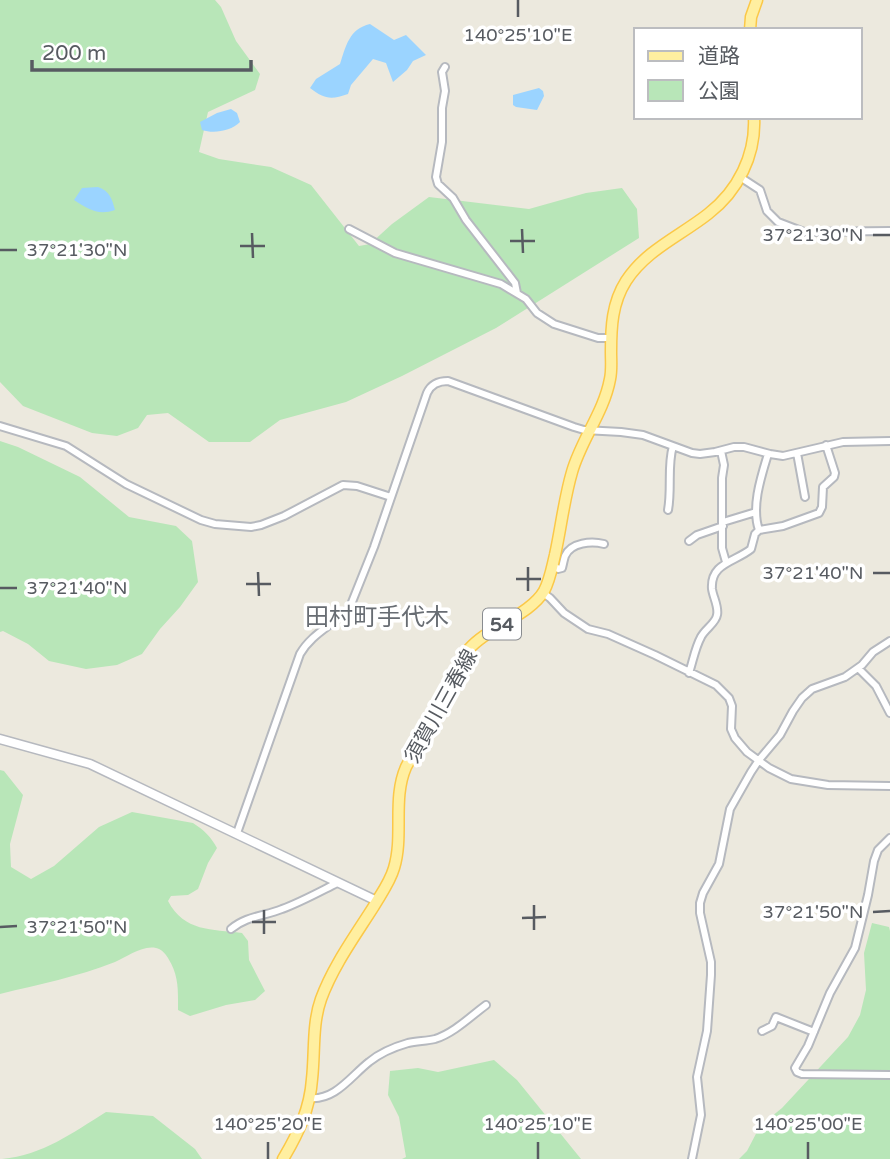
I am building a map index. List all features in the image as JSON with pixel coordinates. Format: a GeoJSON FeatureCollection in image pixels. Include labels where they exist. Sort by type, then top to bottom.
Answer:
{"type":"FeatureCollection","features":[{"type":"Feature","properties":{"kind":"main road"},"geometry":{"type":"LineString","coordinates":[[750,28],[757,0]]}},
{"type":"Feature","properties":{"kind":"main road","name":"54"},"geometry":{"type":"LineString","coordinates":[[543,593],[553,565],[573,468],[607,394],[611,374],[612,318],[619,295],[639,263],[709,213],[740,177],[751,150],[754,119]]}},
{"type":"Feature","properties":{"kind":"main road","name":"須賀川三春線"},"geometry":{"type":"LineString","coordinates":[[283,1159],[303,1121],[309,1098],[316,1017],[321,1000],[331,975],[377,901],[395,866],[401,777],[469,649],[543,593]]}},
{"type":"Feature","properties":{"kind":"street"},"geometry":{"type":"LineString","coordinates":[[446,67],[442,72],[445,91],[442,142],[436,177],[438,184],[453,198],[466,220],[515,282],[517,293]]}},
{"type":"Feature","properties":{"kind":"street"},"geometry":{"type":"LineString","coordinates":[[740,177],[760,190],[767,211],[778,222],[790,228],[804,232],[890,231]]}},
{"type":"Feature","properties":{"kind":"street"},"geometry":{"type":"LineString","coordinates":[[349,229],[395,253],[501,285],[526,299],[537,313],[554,324],[598,338],[611,338]]}},
{"type":"Feature","properties":{"kind":"street"},"geometry":{"type":"LineString","coordinates":[[237,833],[300,654],[312,638],[344,615],[350,607],[374,547],[429,388],[439,382],[448,381],[574,427],[643,435],[692,453],[707,454],[744,447],[783,456],[843,442],[890,441]]}},
{"type":"Feature","properties":{"kind":"street"},"geometry":{"type":"LineString","coordinates":[[0,426],[66,446],[126,484],[215,524],[244,527],[261,525],[343,485],[357,486],[391,497]]}},
{"type":"Feature","properties":{"kind":"street"},"geometry":{"type":"LineString","coordinates":[[690,673],[702,635],[717,618],[712,590],[718,569],[751,549],[755,534],[759,530],[783,526],[819,513],[823,487],[835,473],[826,445]]}},
{"type":"Feature","properties":{"kind":"street"},"geometry":{"type":"LineString","coordinates":[[668,510],[673,446]]}},
{"type":"Feature","properties":{"kind":"street"},"geometry":{"type":"LineString","coordinates":[[722,451],[722,548],[726,562]]}},
{"type":"Feature","properties":{"kind":"street"},"geometry":{"type":"LineString","coordinates":[[797,453],[805,497]]}},
{"type":"Feature","properties":{"kind":"street"},"geometry":{"type":"LineString","coordinates":[[759,530],[756,512],[768,454]]}},
{"type":"Feature","properties":{"kind":"street"},"geometry":{"type":"LineString","coordinates":[[689,541],[697,535],[756,512]]}},
{"type":"Feature","properties":{"kind":"street"},"geometry":{"type":"LineString","coordinates":[[553,565],[558,569],[562,568],[570,549],[594,542],[604,544]]}},
{"type":"Feature","properties":{"kind":"street"},"geometry":{"type":"LineString","coordinates":[[543,593],[564,613],[588,629],[608,634],[716,685],[729,698],[732,706],[730,722],[733,734],[747,752],[779,774],[791,779],[836,786],[890,786]]}},
{"type":"Feature","properties":{"kind":"street"},"geometry":{"type":"LineString","coordinates":[[692,1159],[701,1115],[697,1077],[706,1031],[711,975],[700,903],[719,864],[730,809],[759,760],[780,736],[802,698],[812,689],[838,681],[890,641]]}},
{"type":"Feature","properties":{"kind":"street"},"geometry":{"type":"LineString","coordinates":[[858,668],[876,686],[890,713]]}},
{"type":"Feature","properties":{"kind":"street"},"geometry":{"type":"LineString","coordinates":[[0,739],[90,764],[377,901]]}},
{"type":"Feature","properties":{"kind":"street"},"geometry":{"type":"LineString","coordinates":[[890,838],[883,843],[876,855],[855,948],[830,993],[795,1068],[802,1074],[890,1075]]}},
{"type":"Feature","properties":{"kind":"street"},"geometry":{"type":"LineString","coordinates":[[231,929],[240,922],[297,903],[337,883]]}},
{"type":"Feature","properties":{"kind":"street"},"geometry":{"type":"LineString","coordinates":[[309,1098],[319,1098],[337,1091],[369,1062],[388,1050],[437,1038],[486,1005]]}},
{"type":"Feature","properties":{"kind":"street"},"geometry":{"type":"LineString","coordinates":[[762,1031],[772,1026],[776,1017],[814,1031]]}},
{"type":"Feature","properties":{"kind":"green space"},"geometry":{"type":"Polygon","coordinates":[[[0,0],[215,0],[221,7],[236,41],[260,74],[255,90],[208,112],[199,152],[219,159],[271,167],[311,185],[359,246],[370,244],[429,197],[529,209],[586,193],[622,188],[637,209],[639,238],[496,328],[346,402],[280,420],[250,442],[209,442],[168,413],[147,415],[138,428],[117,436],[92,433],[23,406],[0,382],[0,0]]]}},
{"type":"Feature","properties":{"kind":"green space"},"geometry":{"type":"Polygon","coordinates":[[[0,441],[80,477],[129,517],[176,526],[192,541],[198,582],[142,654],[117,665],[86,669],[49,661],[28,644],[3,631],[0,632],[0,441]]]}},
{"type":"Feature","properties":{"kind":"green space"},"geometry":{"type":"Polygon","coordinates":[[[0,770],[4,771],[23,795],[10,844],[11,867],[31,879],[54,866],[99,827],[132,812],[193,823],[201,828],[217,848],[198,889],[188,895],[171,896],[168,901],[182,919],[191,924],[242,933],[248,941],[249,960],[265,991],[255,1000],[190,1016],[178,1010],[176,977],[168,958],[160,949],[151,948],[87,972],[0,994],[0,770]]]}},
{"type":"Feature","properties":{"kind":"green space"},"geometry":{"type":"Polygon","coordinates":[[[872,923],[889,927],[890,931],[890,1159],[739,1159],[747,1151],[760,1126],[782,1108],[848,1037],[860,1015],[866,990],[864,953],[872,923]]]}},
{"type":"Feature","properties":{"kind":"green space"},"geometry":{"type":"Polygon","coordinates":[[[494,1060],[517,1080],[581,1159],[402,1159],[406,1157],[399,1117],[388,1095],[390,1071],[418,1068],[438,1072],[494,1060]]]}},
{"type":"Feature","properties":{"kind":"green space"},"geometry":{"type":"Polygon","coordinates":[[[106,1112],[153,1116],[195,1149],[202,1159],[2,1159],[44,1148],[106,1112]]]}},
{"type":"Feature","properties":{"kind":"water"},"geometry":{"type":"Polygon","coordinates":[[[370,24],[394,40],[406,35],[426,55],[413,61],[393,82],[386,63],[373,59],[351,85],[348,94],[328,97],[310,88],[316,79],[340,64],[353,34],[370,24]]]}},
{"type":"Feature","properties":{"kind":"water"},"geometry":{"type":"Polygon","coordinates":[[[539,88],[544,96],[537,110],[513,105],[513,95],[539,88]]]}},
{"type":"Feature","properties":{"kind":"water"},"geometry":{"type":"Polygon","coordinates":[[[231,109],[237,113],[240,122],[232,128],[212,132],[202,130],[200,122],[231,109]]]}},
{"type":"Feature","properties":{"kind":"water"},"geometry":{"type":"Polygon","coordinates":[[[98,187],[108,193],[115,210],[98,212],[74,200],[82,188],[98,187]]]}},
{"type":"Feature","properties":{"kind":"district","name":"田村町手代木"},"geometry":{"type":"Point","coordinates":[377,617]}}]}
